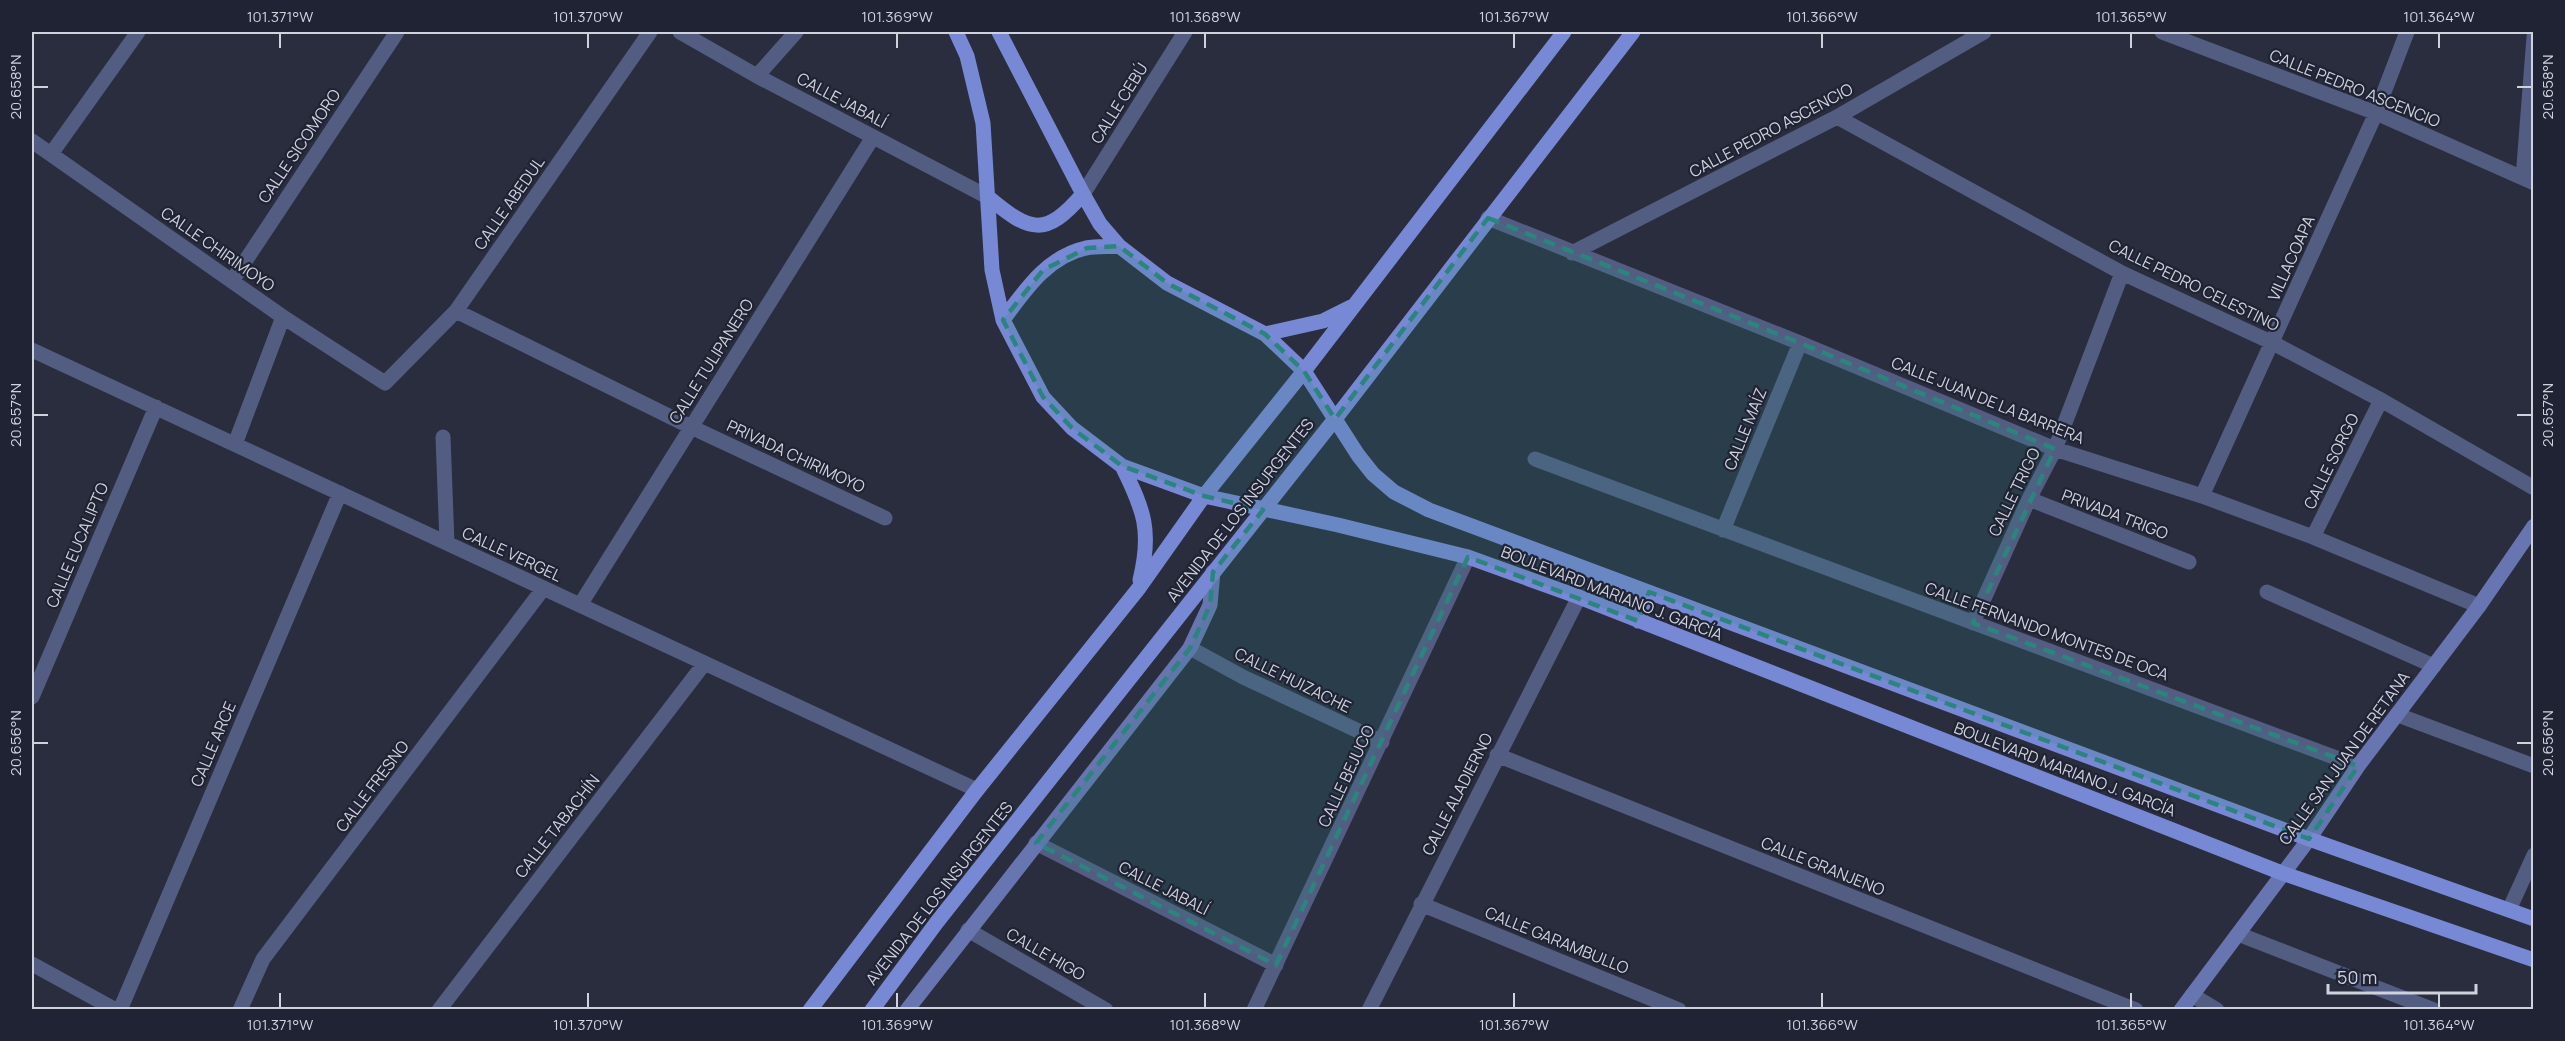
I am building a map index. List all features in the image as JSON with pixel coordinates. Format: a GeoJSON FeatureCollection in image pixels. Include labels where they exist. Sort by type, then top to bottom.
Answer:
{"type":"FeatureCollection","features":[{"type":"Feature","properties":{"kind":"main road","name":"BOULEVARD MARIANO J. GARCÍA"},"geometry":{"type":"LineString","coordinates":[[956,32],[967,56],[983,123],[992,270],[1003,320],[1043,397],[1072,428],[1122,466],[1204,496],[1338,525],[1468,557],[1579,597],[2282,873],[2534,960]]}},
{"type":"Feature","properties":{"kind":"main road","name":"BOULEVARD MARIANO J. GARCÍA"},"geometry":{"type":"LineString","coordinates":[[999,32],[1100,224],[1119,246],[1167,282],[1265,334],[1304,371],[1363,461],[1394,492],[1429,510],[2309,839],[2534,919]]}},
{"type":"Feature","properties":{"kind":"main road","name":"AVENIDA DE LOS INSURGENTES"},"geometry":{"type":"LineString","coordinates":[[810,1010],[977,790],[1139,588],[1204,496],[1304,371],[1564,32]]}},
{"type":"Feature","properties":{"kind":"main road","name":"AVENIDA DE LOS INSURGENTES"},"geometry":{"type":"LineString","coordinates":[[872,1010],[945,913],[1335,420],[1633,32]]}},
{"type":"Feature","properties":{"kind":"main road"},"geometry":{"type":"LineString","coordinates":[[988,197],[1014,219],[1032,225],[1049,224],[1065,214],[1083,194]]}},
{"type":"Feature","properties":{"kind":"main road"},"geometry":{"type":"LineString","coordinates":[[1003,320],[1043,270],[1062,257],[1087,248],[1119,246]]}},
{"type":"Feature","properties":{"kind":"main road"},"geometry":{"type":"LineString","coordinates":[[1265,334],[1323,321],[1353,305]]}},
{"type":"Feature","properties":{"kind":"main road"},"geometry":{"type":"LineString","coordinates":[[1122,466],[1138,499],[1145,521],[1146,552],[1139,588]]}},
{"type":"Feature","properties":{"kind":"main road"},"geometry":{"type":"LineString","coordinates":[[1638,621],[1649,592]]}},
{"type":"Feature","properties":{"kind":"street"},"geometry":{"type":"LineString","coordinates":[[51,154],[138,32]]}},
{"type":"Feature","properties":{"kind":"street","name":"CALLE SICOMORO"},"geometry":{"type":"LineString","coordinates":[[232,281],[397,32]]}},
{"type":"Feature","properties":{"kind":"street","name":"CALLE ABEDUL"},"geometry":{"type":"LineString","coordinates":[[385,383],[456,311],[650,32]]}},
{"type":"Feature","properties":{"kind":"street","name":"CALLE JABALÍ"},"geometry":{"type":"LineString","coordinates":[[680,32],[757,76],[988,197]]}},
{"type":"Feature","properties":{"kind":"street"},"geometry":{"type":"LineString","coordinates":[[757,76],[795,32]]}},
{"type":"Feature","properties":{"kind":"street","name":"CALLE CEBÚ"},"geometry":{"type":"LineString","coordinates":[[1083,194],[1185,32]]}},
{"type":"Feature","properties":{"kind":"street","name":"CALLE PEDRO ASCENCIO"},"geometry":{"type":"LineString","coordinates":[[1572,253],[1837,117],[1984,32]]}},
{"type":"Feature","properties":{"kind":"street","name":"CALLE PEDRO ASCENCIO"},"geometry":{"type":"LineString","coordinates":[[2162,32],[2376,113],[2528,180]]}},
{"type":"Feature","properties":{"kind":"street","name":"VILLACOAPA"},"geometry":{"type":"LineString","coordinates":[[2202,496],[2376,113],[2407,32]]}},
{"type":"Feature","properties":{"kind":"street"},"geometry":{"type":"LineString","coordinates":[[2528,180],[2534,37]]}},
{"type":"Feature","properties":{"kind":"street","name":"CALLE PEDRO CELESTINO"},"geometry":{"type":"LineString","coordinates":[[1837,117],[2122,273],[2273,343],[2381,400],[2534,488]]}},
{"type":"Feature","properties":{"kind":"street","name":"CALLE TULIPANERO"},"geometry":{"type":"LineString","coordinates":[[580,605],[873,137]]}},
{"type":"Feature","properties":{"kind":"street","name":"CALLE CHIRIMOYO"},"geometry":{"type":"LineString","coordinates":[[32,141],[284,317],[385,383]]}},
{"type":"Feature","properties":{"kind":"street","name":"CALLE JUAN DE LA BARRERA"},"geometry":{"type":"LineString","coordinates":[[1488,218],[1800,343],[2055,449],[2202,496],[2313,537],[2479,606]]}},
{"type":"Feature","properties":{"kind":"street","name":"CALLE TRIGO"},"geometry":{"type":"LineString","coordinates":[[1973,623],[2055,449],[2122,273]]}},
{"type":"Feature","properties":{"kind":"street"},"geometry":{"type":"LineString","coordinates":[[456,311],[691,427]]}},
{"type":"Feature","properties":{"kind":"street"},"geometry":{"type":"LineString","coordinates":[[235,444],[284,317]]}},
{"type":"Feature","properties":{"kind":"street","name":"CALLE MAÍZ"},"geometry":{"type":"LineString","coordinates":[[1723,530],[1800,343]]}},
{"type":"Feature","properties":{"kind":"street","name":"CALLE VERGEL"},"geometry":{"type":"LineString","coordinates":[[32,350],[977,790]]}},
{"type":"Feature","properties":{"kind":"street","name":"CALLE SORGO"},"geometry":{"type":"LineString","coordinates":[[2313,537],[2381,400]]}},
{"type":"Feature","properties":{"kind":"street","name":"CALLE EUCALIPTO"},"geometry":{"type":"LineString","coordinates":[[32,697],[156,407]]}},
{"type":"Feature","properties":{"kind":"street","name":"PRIVADA CHIRIMOYO"},"geometry":{"type":"LineString","coordinates":[[691,427],[885,518]]}},
{"type":"Feature","properties":{"kind":"street"},"geometry":{"type":"LineString","coordinates":[[443,436],[447,543]]}},
{"type":"Feature","properties":{"kind":"street","name":"CALLE FERNANDO MONTES DE OCA"},"geometry":{"type":"LineString","coordinates":[[1535,459],[2358,766]]}},
{"type":"Feature","properties":{"kind":"street","name":"CALLE ARCE"},"geometry":{"type":"LineString","coordinates":[[118,1010],[340,493]]}},
{"type":"Feature","properties":{"kind":"street","name":"PRIVADA TRIGO"},"geometry":{"type":"LineString","coordinates":[[2029,500],[2189,562]]}},
{"type":"Feature","properties":{"kind":"street","name":"CALLE SAN JUAN DE RETANA"},"geometry":{"type":"LineString","coordinates":[[2181,1010],[2309,839],[2358,766],[2479,606],[2534,526]]}},
{"type":"Feature","properties":{"kind":"street","name":"CALLE BEJUCO"},"geometry":{"type":"LineString","coordinates":[[1254,1010],[1468,557]]}},
{"type":"Feature","properties":{"kind":"street"},"geometry":{"type":"LineString","coordinates":[[907,1010],[1190,648],[1210,605],[1213,572]]}},
{"type":"Feature","properties":{"kind":"street","name":"CALLE FRESNO"},"geometry":{"type":"LineString","coordinates":[[240,1010],[263,960],[543,589]]}},
{"type":"Feature","properties":{"kind":"street"},"geometry":{"type":"LineString","coordinates":[[2267,592],[2434,666]]}},
{"type":"Feature","properties":{"kind":"street","name":"CALLE ALADIERNO"},"geometry":{"type":"LineString","coordinates":[[1369,1010],[1579,597]]}},
{"type":"Feature","properties":{"kind":"street","name":"CALLE HUIZACHE"},"geometry":{"type":"LineString","coordinates":[[1190,648],[1243,677],[1382,742]]}},
{"type":"Feature","properties":{"kind":"street","name":"CALLE TABACHÍN"},"geometry":{"type":"LineString","coordinates":[[439,1010],[704,664]]}},
{"type":"Feature","properties":{"kind":"street"},"geometry":{"type":"LineString","coordinates":[[2398,715],[2534,766]]}},
{"type":"Feature","properties":{"kind":"street","name":"CALLE GRANJENO"},"geometry":{"type":"LineString","coordinates":[[1497,755],[2136,1010]]}},
{"type":"Feature","properties":{"kind":"street","name":"CALLE JABALÍ"},"geometry":{"type":"LineString","coordinates":[[1036,843],[1276,965]]}},
{"type":"Feature","properties":{"kind":"street"},"geometry":{"type":"LineString","coordinates":[[2509,910],[2534,855]]}},
{"type":"Feature","properties":{"kind":"street","name":"CALLE GARAMBULLO"},"geometry":{"type":"LineString","coordinates":[[1421,904],[1679,1010]]}},
{"type":"Feature","properties":{"kind":"street","name":"CALLE HIGO"},"geometry":{"type":"LineString","coordinates":[[968,930],[1106,1010]]}},
{"type":"Feature","properties":{"kind":"street"},"geometry":{"type":"LineString","coordinates":[[2238,934],[2434,1010]]}},
{"type":"Feature","properties":{"kind":"street"},"geometry":{"type":"LineString","coordinates":[[32,964],[118,1010]]}},
{"type":"Feature","properties":{"kind":"street"},"geometry":{"type":"LineString","coordinates":[[2192,995],[2217,1010]]}},
{"type":"Feature","properties":{"kind":"highlighted area"},"geometry":{"type":"Polygon","coordinates":[[[1488,218],[1800,343],[2055,449],[1973,623],[2358,766],[2309,839],[1649,592],[1638,621],[1468,557],[1276,965],[1036,843],[1190,648],[1210,605],[1213,572],[1263,510],[1204,496],[1122,466],[1072,428],[1043,397],[1003,320],[1043,270],[1087,248],[1119,246],[1167,283],[1265,334],[1304,371],[1335,419],[1488,218]]]}}]}
